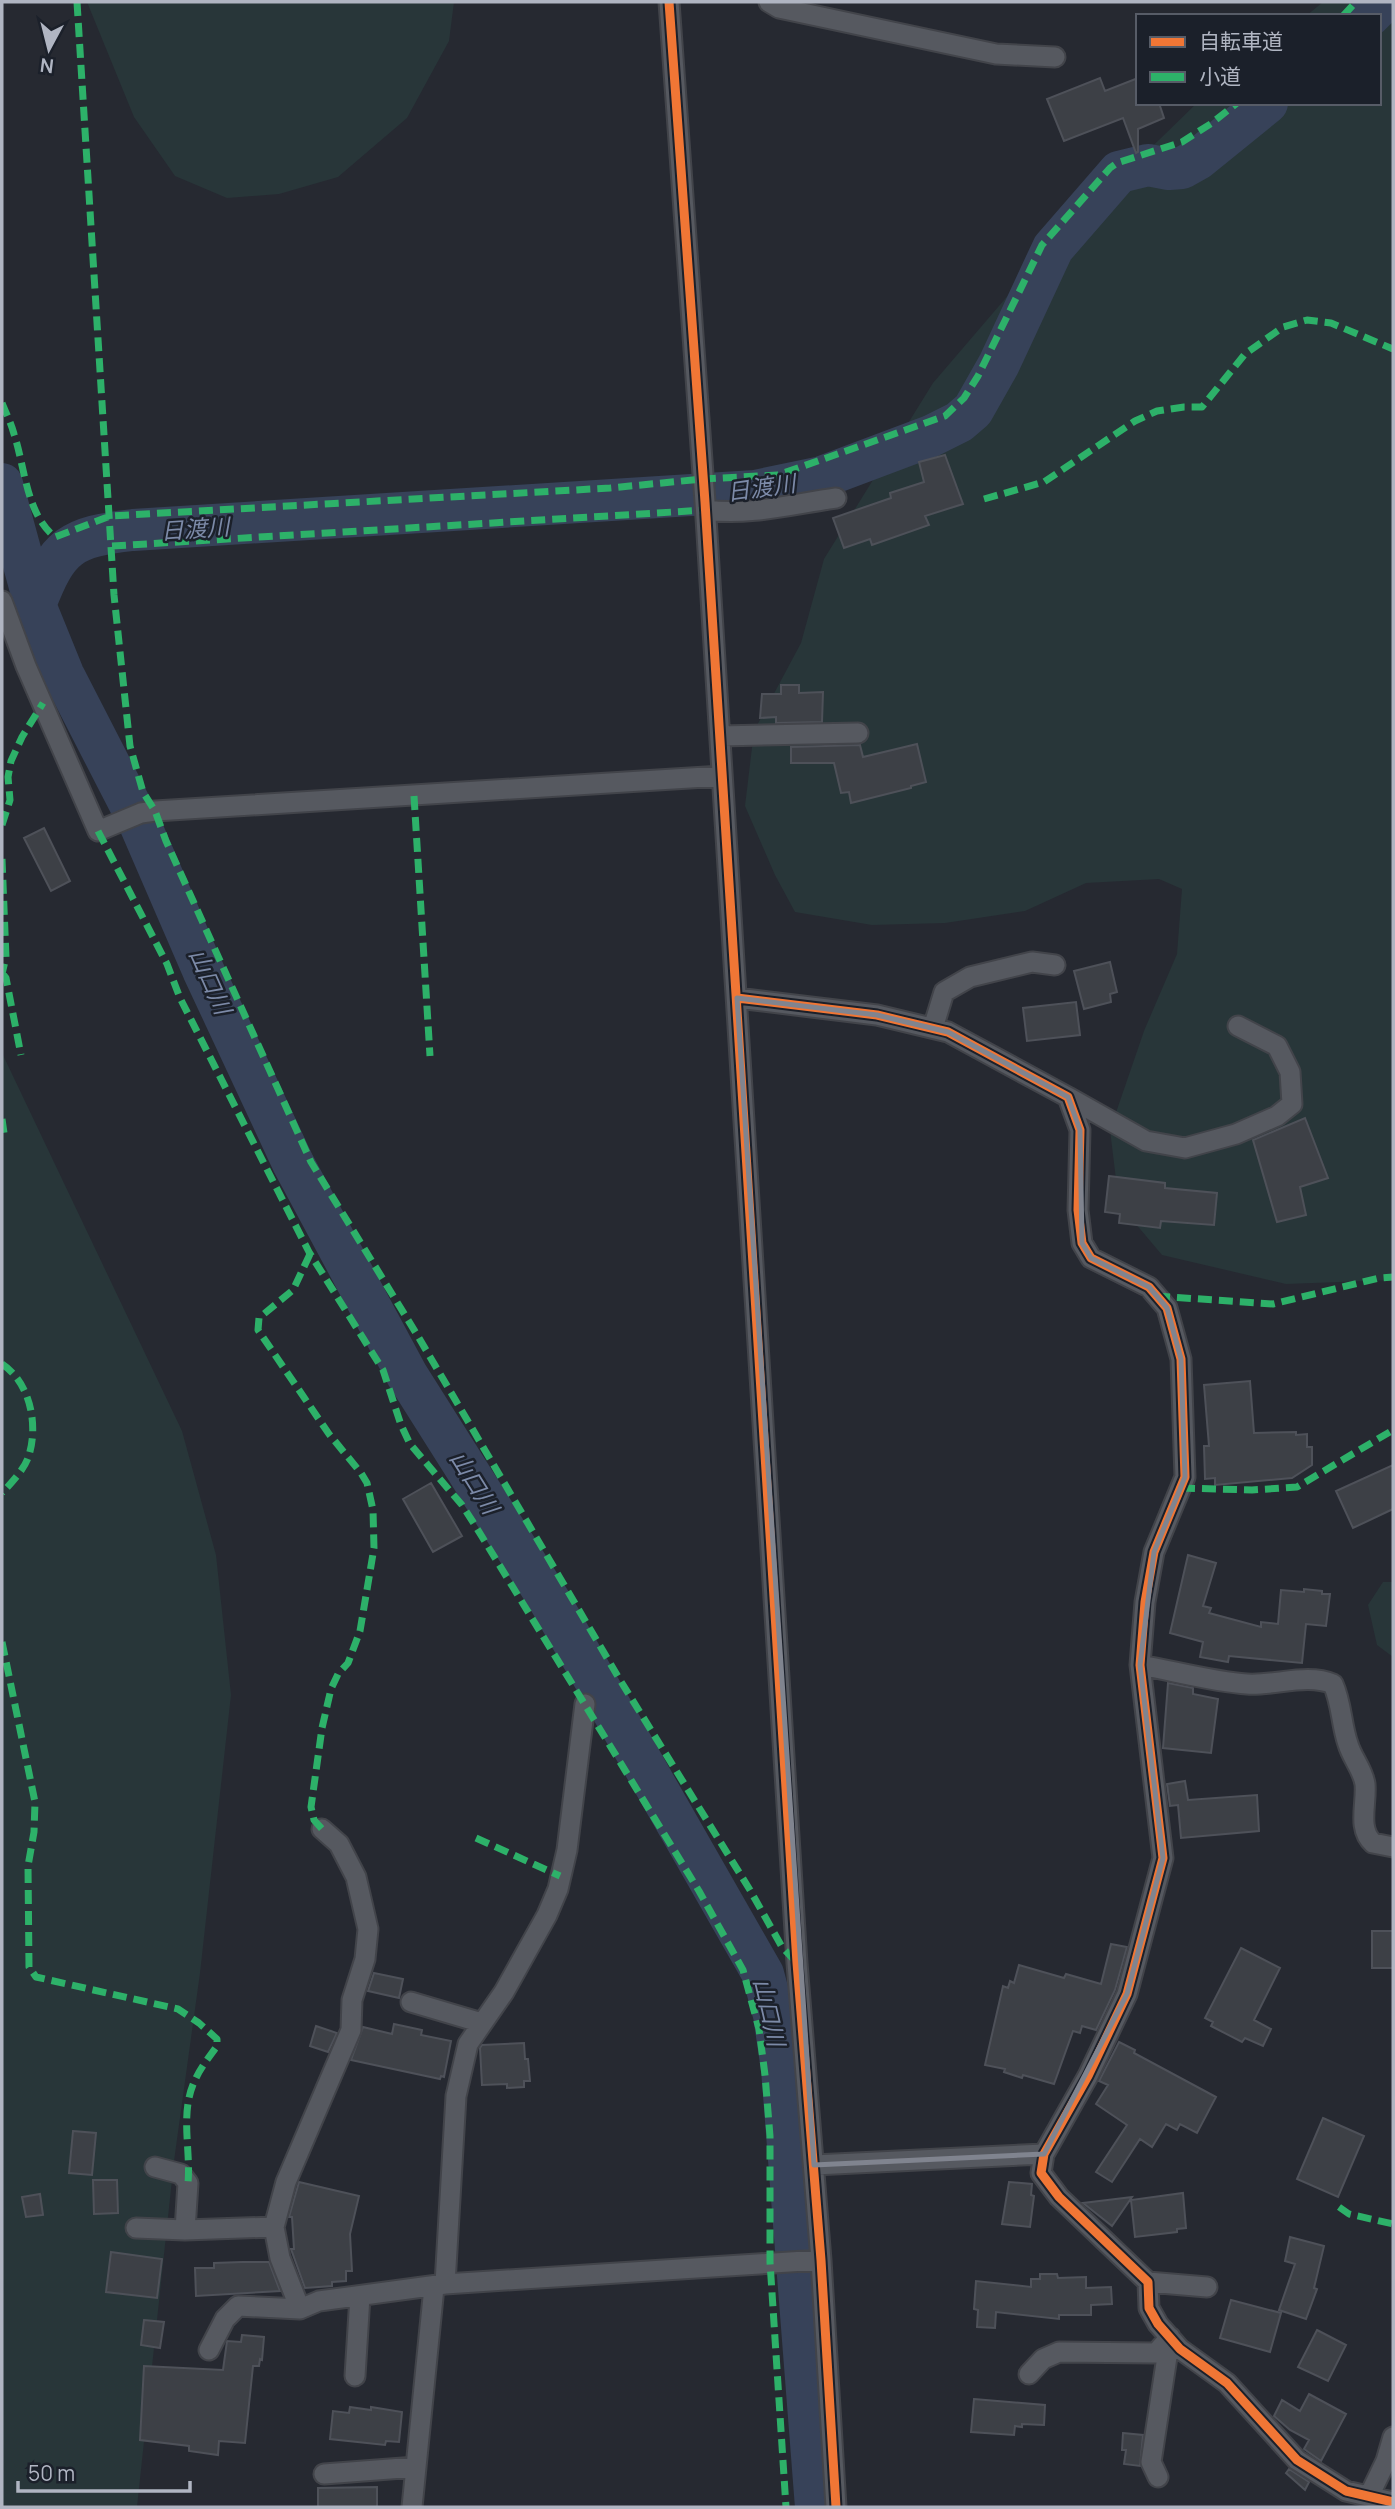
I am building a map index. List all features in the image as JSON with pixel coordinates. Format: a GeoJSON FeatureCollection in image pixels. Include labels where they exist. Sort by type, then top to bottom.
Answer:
{"type":"FeatureCollection","features":[{"type":"Feature","properties":{"kind":"street"},"geometry":{"type":"LineString","coordinates":[[669,2],[705,499],[797,1963],[814,2165],[816,2260],[836,2507]]}},
{"type":"Feature","properties":{"kind":"street"},"geometry":{"type":"LineString","coordinates":[[769,2],[779,8],[996,54],[1055,57]]}},
{"type":"Feature","properties":{"kind":"street"},"geometry":{"type":"LineString","coordinates":[[705,499],[726,513],[836,498]]}},
{"type":"Feature","properties":{"kind":"street"},"geometry":{"type":"LineString","coordinates":[[2,601],[26,667],[98,831],[141,813],[722,776]]}},
{"type":"Feature","properties":{"kind":"street"},"geometry":{"type":"LineString","coordinates":[[720,736],[858,733]]}},
{"type":"Feature","properties":{"kind":"street"},"geometry":{"type":"LineString","coordinates":[[933,1028],[944,992],[970,977],[1032,962],[1055,965]]}},
{"type":"Feature","properties":{"kind":"street"},"geometry":{"type":"LineString","coordinates":[[737,998],[877,1015],[948,1032],[1146,1141],[1185,1149],[1236,1134],[1277,1116],[1293,1104],[1290,1072],[1277,1046],[1238,1026]]}},
{"type":"Feature","properties":{"kind":"street"},"geometry":{"type":"LineString","coordinates":[[1068,1097],[1080,1130],[1078,1210],[1082,1243],[1091,1258],[1149,1287],[1167,1308],[1181,1359],[1185,1477],[1154,1552],[1145,1602],[1140,1665],[1163,1858],[1126,1994],[1087,2076],[1044,2154],[1041,2173],[1059,2197],[1148,2282],[1208,2287]]}},
{"type":"Feature","properties":{"kind":"street"},"geometry":{"type":"LineString","coordinates":[[1140,1665],[1250,1685],[1311,1680],[1333,1685],[1339,1698],[1347,1741],[1363,1774],[1365,1829],[1373,1843],[1393,1847]]}},
{"type":"Feature","properties":{"kind":"street"},"geometry":{"type":"LineString","coordinates":[[412,2507],[440,2285],[456,2096],[468,2044],[503,1992],[547,1915],[558,1889],[567,1850],[585,1704]]}},
{"type":"Feature","properties":{"kind":"street"},"geometry":{"type":"LineString","coordinates":[[300,2309],[280,2258],[274,2227],[286,2182],[351,2030],[352,2000],[365,1959],[368,1930],[356,1877],[339,1844],[322,1829]]}},
{"type":"Feature","properties":{"kind":"street"},"geometry":{"type":"LineString","coordinates":[[411,2002],[482,2023]]}},
{"type":"Feature","properties":{"kind":"street"},"geometry":{"type":"LineString","coordinates":[[814,2165],[1044,2154]]}},
{"type":"Feature","properties":{"kind":"street"},"geometry":{"type":"LineString","coordinates":[[155,2167],[181,2174],[188,2183],[185,2231]]}},
{"type":"Feature","properties":{"kind":"street"},"geometry":{"type":"LineString","coordinates":[[136,2228],[185,2231],[274,2227]]}},
{"type":"Feature","properties":{"kind":"street"},"geometry":{"type":"LineString","coordinates":[[209,2350],[225,2319],[238,2306],[300,2309],[319,2301],[440,2285],[816,2260]]}},
{"type":"Feature","properties":{"kind":"street"},"geometry":{"type":"LineString","coordinates":[[1148,2282],[1149,2308],[1158,2324],[1180,2349],[1227,2383],[1297,2460],[1346,2491],[1393,2502]]}},
{"type":"Feature","properties":{"kind":"street"},"geometry":{"type":"LineString","coordinates":[[355,2376],[360,2296]]}},
{"type":"Feature","properties":{"kind":"street"},"geometry":{"type":"LineString","coordinates":[[1029,2374],[1043,2358],[1059,2352],[1156,2353],[1170,2337]]}},
{"type":"Feature","properties":{"kind":"street"},"geometry":{"type":"LineString","coordinates":[[1158,2477],[1151,2462],[1170,2337]]}},
{"type":"Feature","properties":{"kind":"street"},"geometry":{"type":"LineString","coordinates":[[1369,2496],[1386,2460],[1393,2437]]}},
{"type":"Feature","properties":{"kind":"street"},"geometry":{"type":"LineString","coordinates":[[324,2474],[416,2467]]}},
{"type":"Feature","properties":{"kind":"highlighted area"},"geometry":{"type":"Polygon","coordinates":[[[737,998],[877,1015],[948,1032],[1068,1097],[1080,1130],[1082,1243],[1091,1258],[1149,1287],[1167,1308],[1181,1359],[1185,1477],[1154,1552],[1140,1665],[1163,1858],[1127,1994],[1044,2154],[814,2165],[737,998]]]}},
{"type":"Feature","properties":{"kind":"shaded area"},"geometry":{"type":"Polygon","coordinates":[[[87,2],[454,2],[449,41],[407,118],[338,177],[279,194],[227,198],[175,176],[134,117],[87,2]]]}},
{"type":"Feature","properties":{"kind":"shaded area"},"geometry":{"type":"Polygon","coordinates":[[[1323,2],[1393,2],[1393,1280],[1286,1284],[1162,1255],[1119,1204],[1110,1130],[1144,1031],[1177,954],[1182,889],[1159,879],[1086,883],[1025,911],[945,923],[872,925],[795,912],[775,875],[745,806],[754,731],[801,643],[824,559],[933,383],[1053,243],[1195,105],[1381,105],[1381,14],[1308,14],[1323,2]]]}},
{"type":"Feature","properties":{"kind":"shaded area"},"geometry":{"type":"Polygon","coordinates":[[[2,1053],[182,1431],[216,1555],[231,1695],[200,1973],[174,2161],[137,2507],[2,2507],[2,1053]]]}},
{"type":"Feature","properties":{"kind":"shaded area"},"geometry":{"type":"Polygon","coordinates":[[[1383,1582],[1393,1582],[1393,1657],[1377,1645],[1368,1605],[1383,1582]]]}},
{"type":"Feature","properties":{"kind":"building"},"geometry":{"type":"Polygon","coordinates":[[[1100,78],[1105,91],[1136,79],[1136,105],[1160,105],[1164,118],[1138,129],[1136,153],[1123,118],[1064,141],[1047,99],[1100,78]]]}},
{"type":"Feature","properties":{"kind":"building"},"geometry":{"type":"Polygon","coordinates":[[[945,455],[963,504],[925,516],[929,525],[872,545],[870,539],[844,548],[833,518],[891,498],[890,493],[924,482],[919,462],[945,455]]]}},
{"type":"Feature","properties":{"kind":"building"},"geometry":{"type":"Polygon","coordinates":[[[781,685],[799,685],[799,693],[823,692],[822,722],[776,723],[776,717],[760,718],[762,694],[781,694],[781,685]]]}},
{"type":"Feature","properties":{"kind":"building"},"geometry":{"type":"Polygon","coordinates":[[[917,744],[926,782],[851,803],[849,792],[841,793],[834,763],[791,763],[791,747],[860,745],[863,757],[917,744]]]}},
{"type":"Feature","properties":{"kind":"building"},"geometry":{"type":"Polygon","coordinates":[[[44,828],[70,881],[51,891],[24,838],[44,828]]]}},
{"type":"Feature","properties":{"kind":"building"},"geometry":{"type":"Polygon","coordinates":[[[1110,962],[1117,992],[1110,994],[1111,1002],[1084,1009],[1074,971],[1110,962]]]}},
{"type":"Feature","properties":{"kind":"building"},"geometry":{"type":"Polygon","coordinates":[[[1076,1002],[1080,1035],[1027,1041],[1023,1008],[1076,1002]]]}},
{"type":"Feature","properties":{"kind":"building"},"geometry":{"type":"Polygon","coordinates":[[[1305,1118],[1328,1178],[1300,1187],[1306,1215],[1277,1222],[1253,1140],[1305,1118]]]}},
{"type":"Feature","properties":{"kind":"building"},"geometry":{"type":"Polygon","coordinates":[[[1109,1176],[1165,1183],[1165,1188],[1217,1193],[1214,1225],[1161,1221],[1160,1228],[1119,1223],[1120,1214],[1105,1212],[1109,1176]]]}},
{"type":"Feature","properties":{"kind":"building"},"geometry":{"type":"Polygon","coordinates":[[[1250,1381],[1254,1433],[1307,1434],[1307,1447],[1312,1447],[1312,1465],[1292,1478],[1215,1485],[1215,1478],[1205,1479],[1204,1446],[1209,1446],[1204,1385],[1250,1381]]]}},
{"type":"Feature","properties":{"kind":"building"},"geometry":{"type":"Polygon","coordinates":[[[1393,1465],[1393,1509],[1353,1528],[1336,1491],[1393,1465]]]}},
{"type":"Feature","properties":{"kind":"building"},"geometry":{"type":"Polygon","coordinates":[[[431,1483],[462,1536],[433,1552],[403,1499],[431,1483]]]}},
{"type":"Feature","properties":{"kind":"building"},"geometry":{"type":"Polygon","coordinates":[[[1188,1555],[1216,1563],[1203,1606],[1211,1608],[1209,1613],[1261,1627],[1261,1622],[1278,1624],[1281,1590],[1304,1592],[1304,1589],[1330,1594],[1326,1626],[1306,1624],[1302,1663],[1229,1656],[1228,1662],[1200,1657],[1203,1642],[1170,1633],[1188,1555]]]}},
{"type":"Feature","properties":{"kind":"building"},"geometry":{"type":"Polygon","coordinates":[[[1168,1683],[1193,1688],[1193,1694],[1218,1699],[1211,1753],[1163,1748],[1168,1683]]]}},
{"type":"Feature","properties":{"kind":"building"},"geometry":{"type":"Polygon","coordinates":[[[1185,1781],[1188,1800],[1257,1795],[1259,1831],[1181,1838],[1178,1805],[1170,1806],[1167,1784],[1185,1781]]]}},
{"type":"Feature","properties":{"kind":"building"},"geometry":{"type":"Polygon","coordinates":[[[1372,1931],[1393,1931],[1393,1968],[1372,1968],[1372,1931]]]}},
{"type":"Feature","properties":{"kind":"building"},"geometry":{"type":"Polygon","coordinates":[[[1111,1944],[1127,1947],[1115,1990],[1096,2030],[1082,2026],[1080,2033],[1073,2031],[1054,2084],[1023,2075],[1022,2078],[1004,2072],[1005,2069],[985,2065],[1003,1986],[1008,1988],[1010,1981],[1014,1983],[1019,1965],[1064,1978],[1066,1974],[1101,1984],[1111,1944]]]}},
{"type":"Feature","properties":{"kind":"building"},"geometry":{"type":"Polygon","coordinates":[[[1241,1948],[1280,1968],[1254,2020],[1271,2029],[1263,2046],[1245,2038],[1242,2042],[1211,2026],[1213,2022],[1205,2018],[1241,1948]]]}},
{"type":"Feature","properties":{"kind":"building"},"geometry":{"type":"Polygon","coordinates":[[[374,1973],[403,1979],[399,1998],[368,1991],[374,1973]]]}},
{"type":"Feature","properties":{"kind":"building"},"geometry":{"type":"Polygon","coordinates":[[[394,2024],[422,2030],[421,2035],[451,2041],[444,2077],[441,2076],[440,2079],[351,2060],[363,2027],[392,2034],[394,2024]]]}},
{"type":"Feature","properties":{"kind":"building"},"geometry":{"type":"Polygon","coordinates":[[[316,2026],[337,2033],[328,2052],[310,2046],[316,2026]]]}},
{"type":"Feature","properties":{"kind":"building"},"geometry":{"type":"Polygon","coordinates":[[[1119,2042],[1135,2050],[1134,2053],[1216,2097],[1197,2133],[1180,2124],[1177,2130],[1166,2124],[1152,2147],[1140,2139],[1112,2182],[1096,2172],[1127,2125],[1096,2104],[1108,2085],[1099,2081],[1119,2042]]]}},
{"type":"Feature","properties":{"kind":"building"},"geometry":{"type":"Polygon","coordinates":[[[524,2043],[530,2081],[524,2081],[524,2087],[507,2088],[507,2084],[482,2085],[482,2045],[524,2043]]]}},
{"type":"Feature","properties":{"kind":"building"},"geometry":{"type":"Polygon","coordinates":[[[1323,2118],[1364,2136],[1338,2197],[1297,2179],[1323,2118]]]}},
{"type":"Feature","properties":{"kind":"building"},"geometry":{"type":"Polygon","coordinates":[[[73,2131],[96,2133],[92,2175],[69,2173],[73,2131]]]}},
{"type":"Feature","properties":{"kind":"building"},"geometry":{"type":"Polygon","coordinates":[[[93,2180],[117,2180],[118,2213],[94,2214],[93,2180]]]}},
{"type":"Feature","properties":{"kind":"building"},"geometry":{"type":"Polygon","coordinates":[[[299,2182],[359,2196],[350,2234],[352,2271],[346,2271],[346,2281],[332,2282],[332,2286],[305,2288],[291,2249],[294,2249],[292,2217],[289,2217],[299,2182]]]}},
{"type":"Feature","properties":{"kind":"building"},"geometry":{"type":"Polygon","coordinates":[[[1009,2182],[1032,2184],[1031,2195],[1034,2196],[1030,2227],[1002,2224],[1009,2182]]]}},
{"type":"Feature","properties":{"kind":"building"},"geometry":{"type":"Polygon","coordinates":[[[1183,2193],[1186,2228],[1177,2229],[1177,2232],[1135,2237],[1131,2200],[1183,2193]]]}},
{"type":"Feature","properties":{"kind":"building"},"geometry":{"type":"Polygon","coordinates":[[[40,2194],[43,2215],[26,2217],[22,2197],[40,2194]]]}},
{"type":"Feature","properties":{"kind":"building"},"geometry":{"type":"Polygon","coordinates":[[[1132,2197],[1112,2226],[1083,2203],[1132,2197]]]}},
{"type":"Feature","properties":{"kind":"building"},"geometry":{"type":"Polygon","coordinates":[[[1290,2237],[1324,2246],[1314,2288],[1317,2289],[1306,2319],[1279,2310],[1295,2264],[1285,2261],[1290,2237]]]}},
{"type":"Feature","properties":{"kind":"building"},"geometry":{"type":"Polygon","coordinates":[[[111,2252],[162,2259],[157,2298],[106,2292],[111,2252]]]}},
{"type":"Feature","properties":{"kind":"building"},"geometry":{"type":"Polygon","coordinates":[[[269,2262],[280,2291],[196,2296],[195,2268],[214,2268],[214,2263],[269,2262]]]}},
{"type":"Feature","properties":{"kind":"building"},"geometry":{"type":"Polygon","coordinates":[[[1040,2274],[1057,2274],[1058,2278],[1086,2277],[1086,2288],[1111,2287],[1112,2304],[1091,2305],[1091,2315],[1059,2315],[1059,2319],[996,2312],[995,2328],[977,2327],[978,2310],[974,2309],[976,2281],[1031,2287],[1031,2279],[1040,2279],[1040,2274]]]}},
{"type":"Feature","properties":{"kind":"building"},"geometry":{"type":"Polygon","coordinates":[[[1231,2300],[1281,2313],[1270,2352],[1220,2338],[1231,2300]]]}},
{"type":"Feature","properties":{"kind":"building"},"geometry":{"type":"Polygon","coordinates":[[[144,2320],[164,2322],[160,2348],[141,2345],[144,2320]]]}},
{"type":"Feature","properties":{"kind":"building"},"geometry":{"type":"Polygon","coordinates":[[[1317,2330],[1346,2345],[1328,2381],[1298,2367],[1317,2330]]]}},
{"type":"Feature","properties":{"kind":"building"},"geometry":{"type":"Polygon","coordinates":[[[242,2335],[264,2337],[262,2360],[260,2359],[259,2366],[253,2366],[245,2443],[219,2441],[218,2455],[189,2451],[189,2446],[140,2440],[144,2366],[223,2370],[227,2341],[241,2342],[242,2335]]]}},
{"type":"Feature","properties":{"kind":"building"},"geometry":{"type":"Polygon","coordinates":[[[1309,2394],[1346,2414],[1321,2461],[1304,2449],[1309,2440],[1290,2430],[1274,2416],[1282,2400],[1300,2411],[1309,2394]]]}},
{"type":"Feature","properties":{"kind":"building"},"geometry":{"type":"Polygon","coordinates":[[[974,2399],[1045,2405],[1044,2425],[1015,2426],[1014,2435],[971,2432],[974,2399]]]}},
{"type":"Feature","properties":{"kind":"building"},"geometry":{"type":"Polygon","coordinates":[[[350,2407],[402,2412],[399,2442],[386,2441],[385,2445],[330,2439],[333,2411],[349,2413],[350,2407]]]}},
{"type":"Feature","properties":{"kind":"building"},"geometry":{"type":"Polygon","coordinates":[[[1123,2433],[1143,2435],[1140,2466],[1124,2464],[1126,2450],[1122,2450],[1123,2433]]]}},
{"type":"Feature","properties":{"kind":"building"},"geometry":{"type":"Polygon","coordinates":[[[1289,2469],[1309,2482],[1305,2490],[1286,2473],[1289,2469]]]}},
{"type":"Feature","properties":{"kind":"building"},"geometry":{"type":"Polygon","coordinates":[[[377,2487],[377,2507],[318,2507],[318,2488],[377,2487]]]}},
{"type":"Feature","properties":{"kind":"waterway","name":"日渡川"},"geometry":{"type":"LineString","coordinates":[[1371,14],[1383,2]]}},
{"type":"Feature","properties":{"kind":"waterway","name":"日渡川"},"geometry":{"type":"LineString","coordinates":[[35,605],[51,569],[60,557],[80,541],[94,536],[133,530],[755,491],[822,477],[931,436],[959,422],[973,410],[999,364],[1053,248],[1119,172],[1148,165],[1169,169],[1182,168],[1198,159],[1265,105]]}},
{"type":"Feature","properties":{"kind":"waterway","name":"山口川"},"geometry":{"type":"LineString","coordinates":[[2,484],[35,605],[63,674],[139,822],[203,970],[293,1163],[407,1375],[551,1603],[763,1974],[774,2015],[782,2069],[816,2507]]}},
{"type":"Feature","properties":{"kind":"marked path"},"geometry":{"type":"LineString","coordinates":[[77,2],[114,595],[130,746],[143,792],[155,811],[166,841],[311,1162],[416,1333],[620,1680],[750,1890],[782,1947],[797,1963]]}},
{"type":"Feature","properties":{"kind":"marked path"},"geometry":{"type":"LineString","coordinates":[[1345,14],[1356,2]]}},
{"type":"Feature","properties":{"kind":"marked path"},"geometry":{"type":"LineString","coordinates":[[2,403],[13,430],[32,503],[45,527],[55,537],[110,516],[610,488],[778,475],[945,416],[964,398],[978,376],[1042,245],[1110,168],[1117,163],[1182,142],[1234,105]]}},
{"type":"Feature","properties":{"kind":"marked path"},"geometry":{"type":"LineString","coordinates":[[984,499],[1044,482],[1135,421],[1157,411],[1202,407],[1245,354],[1283,327],[1307,320],[1331,323],[1393,349]]}},
{"type":"Feature","properties":{"kind":"marked path"},"geometry":{"type":"LineString","coordinates":[[112,546],[706,510]]}},
{"type":"Feature","properties":{"kind":"marked path"},"geometry":{"type":"LineString","coordinates":[[2,825],[10,800],[8,777],[11,761],[43,703]]}},
{"type":"Feature","properties":{"kind":"marked path"},"geometry":{"type":"LineString","coordinates":[[414,796],[430,1056]]}},
{"type":"Feature","properties":{"kind":"marked path"},"geometry":{"type":"LineString","coordinates":[[98,831],[309,1252],[383,1370],[410,1444],[462,1505],[473,1522],[699,1891],[743,1970],[759,2029],[770,2136],[770,2262],[786,2507]]}},
{"type":"Feature","properties":{"kind":"marked path"},"geometry":{"type":"LineString","coordinates":[[2,859],[6,957],[2,974]]}},
{"type":"Feature","properties":{"kind":"marked path"},"geometry":{"type":"LineString","coordinates":[[2,973],[6,978],[21,1055]]}},
{"type":"Feature","properties":{"kind":"marked path"},"geometry":{"type":"LineString","coordinates":[[2,1119],[4,1133]]}},
{"type":"Feature","properties":{"kind":"marked path"},"geometry":{"type":"LineString","coordinates":[[310,1254],[293,1290],[259,1318],[258,1330],[329,1434],[367,1483],[373,1510],[374,1548],[360,1631],[348,1663],[338,1674],[331,1689],[322,1728],[311,1807],[314,1820],[322,1829]]}},
{"type":"Feature","properties":{"kind":"marked path"},"geometry":{"type":"LineString","coordinates":[[1156,1296],[1273,1304],[1393,1277]]}},
{"type":"Feature","properties":{"kind":"marked path"},"geometry":{"type":"LineString","coordinates":[[2,1364],[12,1372],[26,1394],[33,1433],[26,1463],[2,1493]]}},
{"type":"Feature","properties":{"kind":"marked path"},"geometry":{"type":"LineString","coordinates":[[1181,1488],[1252,1490],[1297,1487],[1393,1430]]}},
{"type":"Feature","properties":{"kind":"marked path"},"geometry":{"type":"LineString","coordinates":[[2,1642],[35,1802],[34,1832],[28,1866],[29,1967],[36,1977],[178,2009],[217,2039],[217,2046],[196,2078],[188,2103],[188,2183]]}},
{"type":"Feature","properties":{"kind":"marked path"},"geometry":{"type":"LineString","coordinates":[[476,1838],[560,1876]]}},
{"type":"Feature","properties":{"kind":"marked path"},"geometry":{"type":"LineString","coordinates":[[1339,2207],[1349,2214],[1393,2224]]}},
{"type":"Feature","properties":{"kind":"cycle path"},"geometry":{"type":"LineString","coordinates":[[669,2],[705,502],[797,1963],[821,2260],[836,2507]]}},
{"type":"Feature","properties":{"kind":"cycle path"},"geometry":{"type":"LineString","coordinates":[[737,998],[877,1015],[948,1032],[1068,1097],[1080,1130],[1078,1210],[1082,1243],[1091,1258],[1149,1287],[1167,1308],[1181,1359],[1185,1477],[1154,1552],[1145,1602],[1140,1665],[1163,1858],[1127,1994],[1088,2076],[1044,2154],[1041,2173],[1059,2197],[1148,2282],[1149,2308],[1158,2324],[1180,2349],[1227,2383],[1297,2460],[1346,2491],[1393,2502]]}}]}
